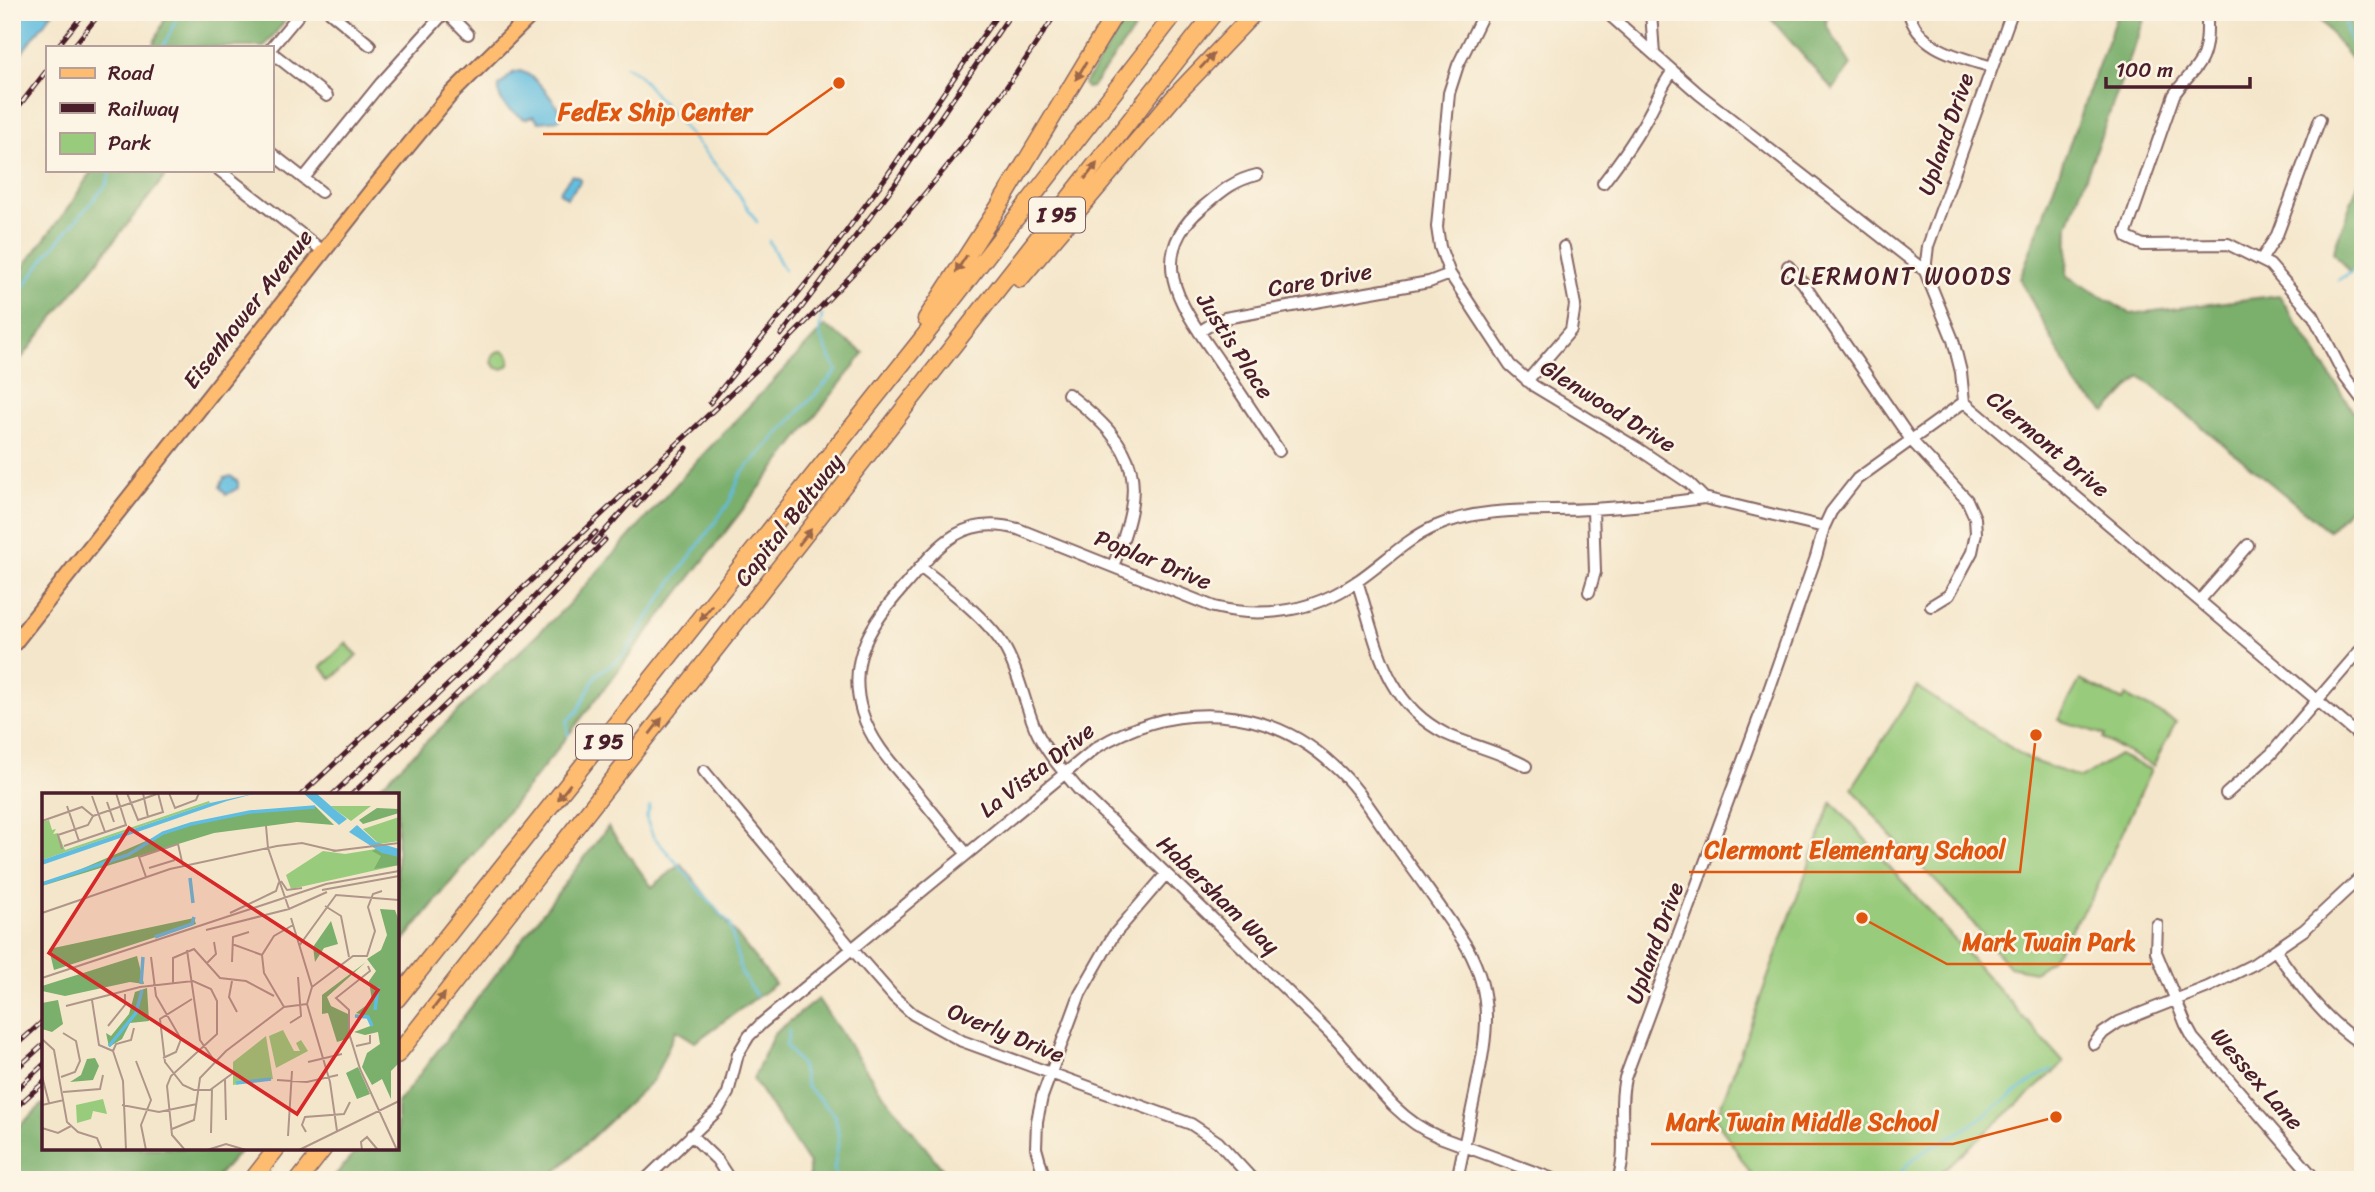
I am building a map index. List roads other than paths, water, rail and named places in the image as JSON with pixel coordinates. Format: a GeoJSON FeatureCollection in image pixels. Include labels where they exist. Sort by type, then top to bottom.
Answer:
{"type":"FeatureCollection","features":[{"type":"Feature","properties":{"kind":"highway"},"geometry":{"type":"LineString","coordinates":[[808,482],[924,323],[1005,196],[1116,12]]}},
{"type":"Feature","properties":{"kind":"highway","name":"Capital Beltway"},"geometry":{"type":"LineString","coordinates":[[399,996],[808,482],[1176,12]]}},
{"type":"Feature","properties":{"kind":"highway","name":"Capital Beltway"},"geometry":{"type":"LineString","coordinates":[[399,1052],[1215,12]]}},
{"type":"Feature","properties":{"kind":"highway"},"geometry":{"type":"LineString","coordinates":[[898,418],[1175,96],[1255,12]]}},
{"type":"Feature","properties":{"kind":"highway"},"geometry":{"type":"LineString","coordinates":[[252,1180],[275,1150]]}},
{"type":"Feature","properties":{"kind":"highway"},"geometry":{"type":"LineString","coordinates":[[299,1180],[322,1150]]}},
{"type":"Feature","properties":{"kind":"main road","name":"Eisenhower Avenue"},"geometry":{"type":"LineString","coordinates":[[12,646],[323,251],[450,95],[524,15]]}},
{"type":"Feature","properties":{"kind":"street"},"geometry":{"type":"LineString","coordinates":[[273,47],[301,12]]}},
{"type":"Feature","properties":{"kind":"street"},"geometry":{"type":"LineString","coordinates":[[330,12],[370,45]]}},
{"type":"Feature","properties":{"kind":"street"},"geometry":{"type":"LineString","coordinates":[[343,22],[352,12]]}},
{"type":"Feature","properties":{"kind":"street"},"geometry":{"type":"LineString","coordinates":[[304,178],[381,83],[445,12],[468,34]]}},
{"type":"Feature","properties":{"kind":"street","name":"Glenwood Drive"},"geometry":{"type":"LineString","coordinates":[[1484,12],[1458,65],[1447,105],[1437,227],[1440,247],[1450,274],[1498,348],[1527,381],[1646,454],[1689,483],[1704,498],[1824,527]]}},
{"type":"Feature","properties":{"kind":"street","name":"Clermont Drive"},"geometry":{"type":"LineString","coordinates":[[1606,12],[1672,71],[1925,271],[1953,341],[1961,372],[1964,402],[2363,739]]}},
{"type":"Feature","properties":{"kind":"street"},"geometry":{"type":"LineString","coordinates":[[1651,12],[1654,54]]}},
{"type":"Feature","properties":{"kind":"street"},"geometry":{"type":"LineString","coordinates":[[1909,12],[1916,31],[1931,44],[1992,67]]}},
{"type":"Feature","properties":{"kind":"street","name":"Upland Drive"},"geometry":{"type":"LineString","coordinates":[[1925,271],[1928,246],[1956,175],[2012,12]]}},
{"type":"Feature","properties":{"kind":"street"},"geometry":{"type":"LineString","coordinates":[[2207,12],[2207,39],[2201,60],[2174,95],[2126,233],[2128,238],[2143,246],[2228,244],[2270,265],[2313,315],[2345,377],[2363,401]]}},
{"type":"Feature","properties":{"kind":"street"},"geometry":{"type":"LineString","coordinates":[[273,52],[327,96]]}},
{"type":"Feature","properties":{"kind":"street"},"geometry":{"type":"LineString","coordinates":[[1603,183],[1635,139],[1660,88],[1672,71]]}},
{"type":"Feature","properties":{"kind":"street"},"geometry":{"type":"LineString","coordinates":[[2260,260],[2277,235],[2320,119]]}},
{"type":"Feature","properties":{"kind":"street"},"geometry":{"type":"LineString","coordinates":[[273,155],[321,192]]}},
{"type":"Feature","properties":{"kind":"street"},"geometry":{"type":"LineString","coordinates":[[222,172],[323,251]]}},
{"type":"Feature","properties":{"kind":"street","name":"Justis Place"},"geometry":{"type":"LineString","coordinates":[[1258,176],[1241,179],[1225,188],[1192,217],[1177,241],[1172,264],[1174,286],[1181,306],[1279,451]]}},
{"type":"Feature","properties":{"kind":"street"},"geometry":{"type":"LineString","coordinates":[[1527,381],[1571,330],[1575,305],[1564,247]]}},
{"type":"Feature","properties":{"kind":"street"},"geometry":{"type":"LineString","coordinates":[[1788,266],[1803,283],[1911,440],[1967,500],[1975,518],[1976,533],[1972,552],[1949,595],[1931,606]]}},
{"type":"Feature","properties":{"kind":"street","name":"Care Drive"},"geometry":{"type":"LineString","coordinates":[[1199,332],[1214,321],[1225,318],[1429,282],[1450,274]]}},
{"type":"Feature","properties":{"kind":"street"},"geometry":{"type":"LineString","coordinates":[[1068,394],[1110,430],[1122,449],[1130,470],[1133,493],[1131,515],[1113,566]]}},
{"type":"Feature","properties":{"kind":"street"},"geometry":{"type":"LineString","coordinates":[[1824,527],[1831,512],[1857,479],[1964,402]]}},
{"type":"Feature","properties":{"kind":"street","name":"Poplar Drive"},"geometry":{"type":"LineString","coordinates":[[966,853],[879,747],[866,723],[859,699],[858,666],[868,634],[881,612],[938,546],[953,535],[973,527],[998,525],[1018,529],[1214,607],[1249,613],[1278,612],[1306,606],[1336,594],[1412,539],[1453,519],[1485,513],[1593,509],[1704,498]]}},
{"type":"Feature","properties":{"kind":"street"},"geometry":{"type":"LineString","coordinates":[[1589,592],[1595,572],[1593,509]]}},
{"type":"Feature","properties":{"kind":"street","name":"Upland Drive"},"geometry":{"type":"LineString","coordinates":[[1618,1180],[1623,1161],[1621,1103],[1625,1078],[1765,704],[1824,527]]}},
{"type":"Feature","properties":{"kind":"street"},"geometry":{"type":"LineString","coordinates":[[2200,600],[2248,545]]}},
{"type":"Feature","properties":{"kind":"street","name":"Habersham Way"},"geometry":{"type":"LineString","coordinates":[[920,567],[985,623],[1001,641],[1012,662],[1036,731],[1048,753],[1078,789],[1330,1032],[1400,1114],[1423,1130],[1556,1180]]}},
{"type":"Feature","properties":{"kind":"street"},"geometry":{"type":"LineString","coordinates":[[1357,581],[1382,665],[1405,702],[1424,720],[1444,732],[1526,766]]}},
{"type":"Feature","properties":{"kind":"street"},"geometry":{"type":"LineString","coordinates":[[2226,794],[2242,777],[2266,760],[2363,647]]}},
{"type":"Feature","properties":{"kind":"street","name":"La Vista Drive"},"geometry":{"type":"LineString","coordinates":[[645,1180],[718,1110],[728,1093],[738,1054],[749,1036],[762,1023],[1097,747],[1128,730],[1161,719],[1198,714],[1236,717],[1272,727],[1306,743],[1334,765],[1357,792],[1461,937],[1480,975],[1487,1004],[1487,1032],[1457,1180]]}},
{"type":"Feature","properties":{"kind":"street","name":"Overly Drive"},"geometry":{"type":"LineString","coordinates":[[704,771],[894,997],[929,1024],[962,1041],[1191,1124],[1218,1142],[1252,1180]]}},
{"type":"Feature","properties":{"kind":"street"},"geometry":{"type":"LineString","coordinates":[[1045,1180],[1038,1161],[1035,1135],[1039,1108],[1080,994],[1098,958],[1128,916],[1166,874]]}},
{"type":"Feature","properties":{"kind":"street"},"geometry":{"type":"LineString","coordinates":[[2094,1044],[2111,1026],[2231,976],[2275,950],[2304,930],[2363,875]]}},
{"type":"Feature","properties":{"kind":"street","name":"Wessex Lane"},"geometry":{"type":"LineString","coordinates":[[2157,925],[2156,952],[2186,1026],[2202,1050],[2316,1180]]}},
{"type":"Feature","properties":{"kind":"street"},"geometry":{"type":"LineString","coordinates":[[2275,950],[2316,1006],[2363,1045]]}},
{"type":"Feature","properties":{"kind":"street"},"geometry":{"type":"LineString","coordinates":[[691,1135],[717,1160],[730,1180]]}},
{"type":"Feature","properties":{"kind":"water"},"geometry":{"type":"Polygon","coordinates":[[[15,12],[53,12],[12,65],[12,15],[15,12]]]}},
{"type":"Feature","properties":{"kind":"water"},"geometry":{"type":"Polygon","coordinates":[[[520,71],[539,83],[563,115],[558,120],[539,122],[533,116],[525,119],[502,102],[499,86],[513,73],[520,71]]]}},
{"type":"Feature","properties":{"kind":"water"},"geometry":{"type":"Polygon","coordinates":[[[572,175],[580,178],[580,182],[567,198],[559,192],[572,175]]]}},
{"type":"Feature","properties":{"kind":"water"},"geometry":{"type":"Polygon","coordinates":[[[231,476],[238,482],[238,488],[226,495],[220,487],[224,478],[231,476]]]}},
{"type":"Feature","properties":{"kind":"waterway"},"geometry":{"type":"LineString","coordinates":[[163,46],[180,12]]}},
{"type":"Feature","properties":{"kind":"waterway"},"geometry":{"type":"LineString","coordinates":[[2344,12],[2349,38],[2363,61]]}},
{"type":"Feature","properties":{"kind":"waterway"},"geometry":{"type":"LineString","coordinates":[[625,66],[637,73],[732,184],[757,222]]}},
{"type":"Feature","properties":{"kind":"waterway"},"geometry":{"type":"LineString","coordinates":[[12,304],[45,257],[106,185],[110,172]]}},
{"type":"Feature","properties":{"kind":"waterway"},"geometry":{"type":"LineString","coordinates":[[769,241],[784,270]]}},
{"type":"Feature","properties":{"kind":"waterway"},"geometry":{"type":"LineString","coordinates":[[2338,280],[2363,265]]}},
{"type":"Feature","properties":{"kind":"waterway"},"geometry":{"type":"LineString","coordinates":[[568,735],[567,721],[578,711],[596,675],[623,656],[673,580],[729,503],[741,474],[837,371],[819,334],[822,314]]}},
{"type":"Feature","properties":{"kind":"waterway"},"geometry":{"type":"LineString","coordinates":[[650,806],[646,818],[653,836],[730,924],[741,972],[756,996]]}},
{"type":"Feature","properties":{"kind":"waterway"},"geometry":{"type":"LineString","coordinates":[[789,1031],[786,1046],[801,1065],[806,1086],[835,1115],[839,1138],[834,1170],[838,1180]]}},
{"type":"Feature","properties":{"kind":"waterway"},"geometry":{"type":"LineString","coordinates":[[1897,1180],[1902,1171],[1919,1155],[1971,1125],[2052,1069]]}},
{"type":"Feature","properties":{"kind":"railway"},"geometry":{"type":"LineString","coordinates":[[58,46],[85,12]]}},
{"type":"Feature","properties":{"kind":"railway"},"geometry":{"type":"LineString","coordinates":[[74,46],[101,12]]}},
{"type":"Feature","properties":{"kind":"railway"},"geometry":{"type":"LineString","coordinates":[[710,403],[831,252],[999,12]]}},
{"type":"Feature","properties":{"kind":"railway"},"geometry":{"type":"LineString","coordinates":[[781,335],[895,184],[1012,12]]}},
{"type":"Feature","properties":{"kind":"railway"},"geometry":{"type":"LineString","coordinates":[[303,793],[780,348],[842,285],[901,221],[955,156],[1057,12]]}},
{"type":"Feature","properties":{"kind":"railway"},"geometry":{"type":"LineString","coordinates":[[12,115],[46,71]]}},
{"type":"Feature","properties":{"kind":"railway"},"geometry":{"type":"LineString","coordinates":[[636,506],[687,448]]}},
{"type":"Feature","properties":{"kind":"railway"},"geometry":{"type":"LineString","coordinates":[[594,543],[638,494]]}},
{"type":"Feature","properties":{"kind":"railway"},"geometry":{"type":"LineString","coordinates":[[334,793],[476,658],[596,532]]}},
{"type":"Feature","properties":{"kind":"railway"},"geometry":{"type":"LineString","coordinates":[[353,793],[484,668],[605,540]]}},
{"type":"Feature","properties":{"kind":"railway"},"geometry":{"type":"LineString","coordinates":[[12,1049],[42,1022]]}},
{"type":"Feature","properties":{"kind":"railway"},"geometry":{"type":"LineString","coordinates":[[12,1073],[42,1046]]}},
{"type":"Feature","properties":{"kind":"railway"},"geometry":{"type":"LineString","coordinates":[[12,1094],[42,1066]]}},
{"type":"Feature","properties":{"kind":"railway"},"geometry":{"type":"LineString","coordinates":[[12,1111],[42,1084]]}},
{"type":"Feature","properties":{"kind":"place","name":"FedEx Ship Center"},"geometry":{"type":"Point","coordinates":[839,83]}},
{"type":"Feature","properties":{"kind":"place","name":"Clermont Elementary School"},"geometry":{"type":"Point","coordinates":[2036,735]}},
{"type":"Feature","properties":{"kind":"place","name":"Mark Twain Park"},"geometry":{"type":"Point","coordinates":[1862,918]}},
{"type":"Feature","properties":{"kind":"place","name":"Mark Twain Middle School"},"geometry":{"type":"Point","coordinates":[2056,1117]}},
{"type":"Feature","properties":{"kind":"district","name":"CLERMONT WOODS"},"geometry":{"type":"Point","coordinates":[1897,276]}}]}
